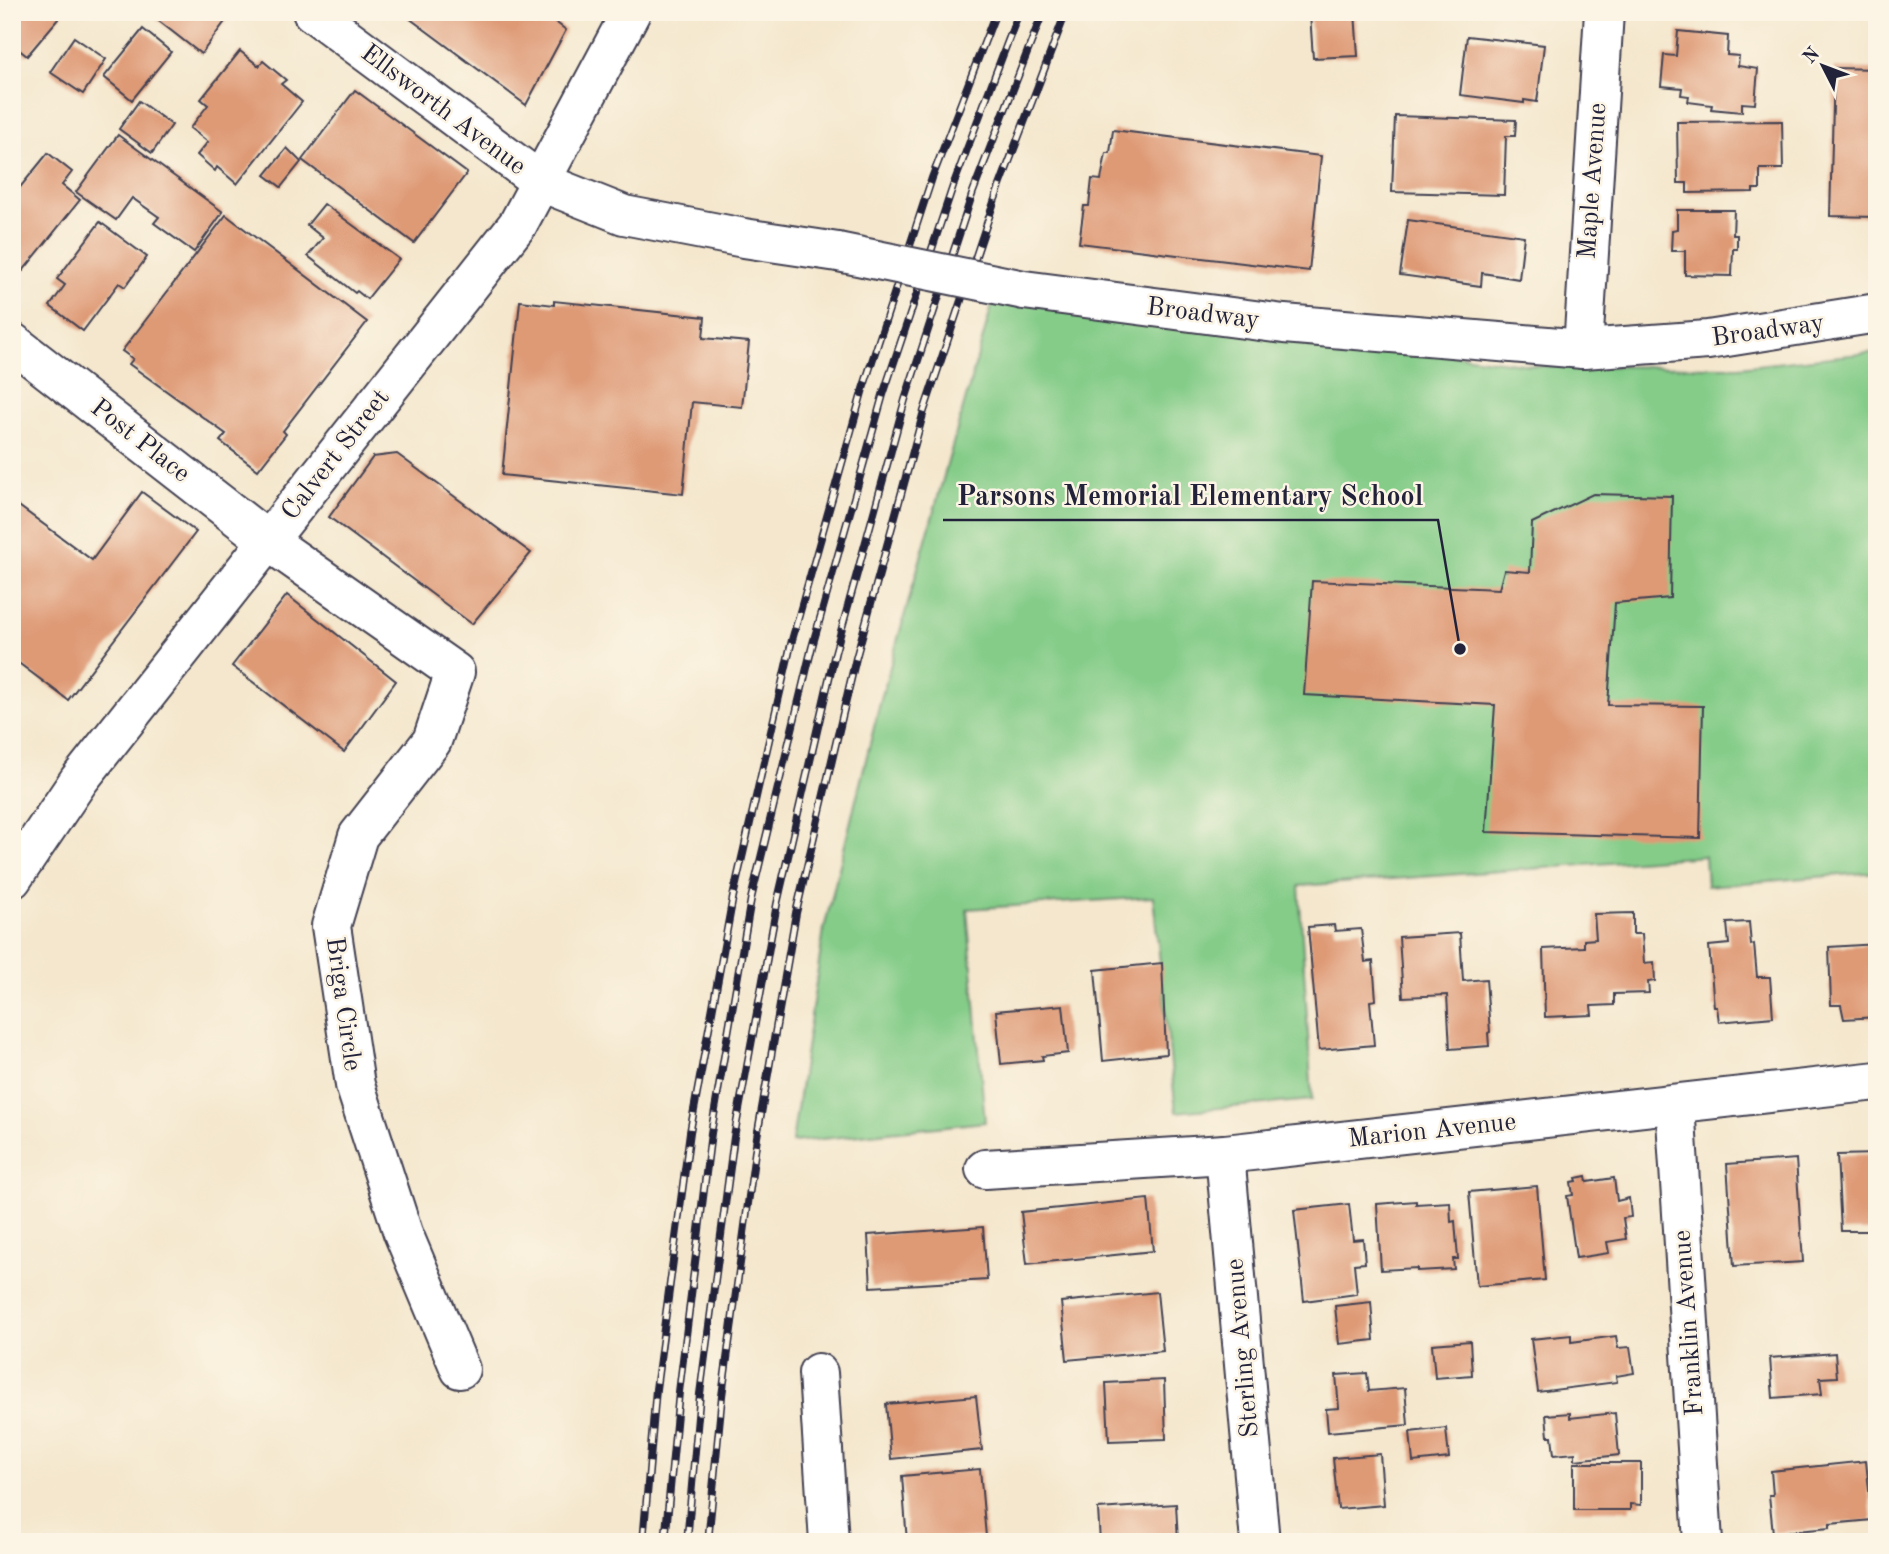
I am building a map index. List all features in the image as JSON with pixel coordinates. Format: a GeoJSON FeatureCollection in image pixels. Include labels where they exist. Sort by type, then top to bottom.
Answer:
{"type":"FeatureCollection","features":[{"type":"Feature","properties":{"kind":"street","name":"Ellsworth Avenue"},"geometry":{"type":"LineString","coordinates":[[312,12],[541,182]]}},
{"type":"Feature","properties":{"kind":"street","name":"Calvert Street"},"geometry":{"type":"LineString","coordinates":[[12,879],[79,780],[518,224],[631,12]]}},
{"type":"Feature","properties":{"kind":"street","name":"Maple Avenue"},"geometry":{"type":"LineString","coordinates":[[1583,349],[1604,12]]}},
{"type":"Feature","properties":{"kind":"street","name":"Broadway"},"geometry":{"type":"LineString","coordinates":[[541,182],[624,215],[744,238],[838,252],[1024,290],[1284,324],[1583,349],[1708,340],[1877,313]]}},
{"type":"Feature","properties":{"kind":"street","name":"Post Place"},"geometry":{"type":"LineString","coordinates":[[12,342],[268,541]]}},
{"type":"Feature","properties":{"kind":"street","name":"Briga Circle"},"geometry":{"type":"LineString","coordinates":[[268,541],[455,672],[432,740],[358,836],[331,926],[355,1085],[403,1233],[460,1369]]}},
{"type":"Feature","properties":{"kind":"street","name":"Marion Avenue"},"geometry":{"type":"LineString","coordinates":[[985,1169],[1225,1154],[1877,1081]]}},
{"type":"Feature","properties":{"kind":"street","name":"Franklin Avenue"},"geometry":{"type":"LineString","coordinates":[[1675,1104],[1703,1542]]}},
{"type":"Feature","properties":{"kind":"street","name":"Sterling Avenue"},"geometry":{"type":"LineString","coordinates":[[1225,1154],[1260,1542]]}},
{"type":"Feature","properties":{"kind":"street"},"geometry":{"type":"LineString","coordinates":[[818,1373],[829,1542]]}},
{"type":"Feature","properties":{"kind":"green space"},"geometry":{"type":"Polygon","coordinates":[[[995,295],[1538,366],[1739,367],[1877,352],[1877,872],[1707,886],[1705,856],[1299,886],[1312,1100],[1176,1112],[1153,897],[967,909],[985,1122],[792,1142],[824,929],[882,695],[995,295]]]}},
{"type":"Feature","properties":{"kind":"building"},"geometry":{"type":"Polygon","coordinates":[[[12,12],[64,12],[27,56],[12,44],[12,12]]]}},
{"type":"Feature","properties":{"kind":"building"},"geometry":{"type":"Polygon","coordinates":[[[159,12],[232,12],[201,54],[155,18],[159,12]]]}},
{"type":"Feature","properties":{"kind":"building"},"geometry":{"type":"Polygon","coordinates":[[[401,12],[542,12],[566,30],[526,105],[401,12]]]}},
{"type":"Feature","properties":{"kind":"building"},"geometry":{"type":"Polygon","coordinates":[[[1355,12],[1358,56],[1313,58],[1310,14],[1355,12]]]}},
{"type":"Feature","properties":{"kind":"building"},"geometry":{"type":"Polygon","coordinates":[[[143,29],[171,52],[132,100],[104,77],[143,29]]]}},
{"type":"Feature","properties":{"kind":"building"},"geometry":{"type":"Polygon","coordinates":[[[1678,31],[1728,36],[1727,55],[1739,56],[1738,66],[1758,69],[1755,104],[1742,103],[1742,112],[1711,109],[1712,105],[1688,102],[1689,96],[1681,95],[1682,88],[1661,86],[1664,55],[1676,56],[1678,31]]]}},
{"type":"Feature","properties":{"kind":"building"},"geometry":{"type":"Polygon","coordinates":[[[1467,36],[1544,45],[1537,102],[1524,100],[1524,103],[1460,95],[1467,36]]]}},
{"type":"Feature","properties":{"kind":"building"},"geometry":{"type":"Polygon","coordinates":[[[74,37],[106,59],[83,94],[50,72],[74,37]]]}},
{"type":"Feature","properties":{"kind":"building"},"geometry":{"type":"Polygon","coordinates":[[[240,51],[259,66],[263,61],[286,80],[281,84],[302,102],[237,184],[217,167],[215,171],[197,155],[208,142],[190,128],[208,105],[201,99],[240,51]]]}},
{"type":"Feature","properties":{"kind":"building"},"geometry":{"type":"Polygon","coordinates":[[[1834,68],[1877,69],[1877,217],[1830,216],[1834,68]]]}},
{"type":"Feature","properties":{"kind":"building"},"geometry":{"type":"Polygon","coordinates":[[[355,90],[467,173],[414,243],[302,160],[355,90]]]}},
{"type":"Feature","properties":{"kind":"building"},"geometry":{"type":"Polygon","coordinates":[[[139,101],[172,125],[152,153],[119,129],[139,101]]]}},
{"type":"Feature","properties":{"kind":"building"},"geometry":{"type":"Polygon","coordinates":[[[1395,116],[1516,120],[1515,136],[1506,136],[1504,195],[1392,192],[1395,116]]]}},
{"type":"Feature","properties":{"kind":"building"},"geometry":{"type":"Polygon","coordinates":[[[1782,121],[1783,169],[1760,169],[1760,189],[1753,189],[1753,192],[1687,193],[1687,183],[1678,183],[1677,122],[1782,121]]]}},
{"type":"Feature","properties":{"kind":"building"},"geometry":{"type":"Polygon","coordinates":[[[1113,130],[1321,156],[1309,271],[1079,243],[1084,206],[1089,206],[1092,179],[1101,180],[1106,153],[1110,153],[1113,130]]]}},
{"type":"Feature","properties":{"kind":"building"},"geometry":{"type":"Polygon","coordinates":[[[118,135],[223,212],[194,252],[154,223],[159,217],[132,198],[116,220],[76,192],[118,135]]]}},
{"type":"Feature","properties":{"kind":"building"},"geometry":{"type":"Polygon","coordinates":[[[287,148],[301,162],[281,187],[265,175],[287,148]]]}},
{"type":"Feature","properties":{"kind":"building"},"geometry":{"type":"Polygon","coordinates":[[[48,153],[72,172],[62,185],[80,200],[23,271],[12,263],[12,197],[48,153]]]}},
{"type":"Feature","properties":{"kind":"building"},"geometry":{"type":"Polygon","coordinates":[[[324,204],[399,259],[367,299],[357,291],[355,293],[308,256],[323,238],[307,225],[324,204]]]}},
{"type":"Feature","properties":{"kind":"building"},"geometry":{"type":"Polygon","coordinates":[[[1677,210],[1734,210],[1733,235],[1737,235],[1737,249],[1733,249],[1732,276],[1685,275],[1685,251],[1671,251],[1672,230],[1677,229],[1677,210]]]}},
{"type":"Feature","properties":{"kind":"building"},"geometry":{"type":"Polygon","coordinates":[[[226,215],[367,322],[283,431],[286,434],[258,470],[220,441],[226,434],[129,364],[133,359],[122,351],[226,215]]]}},
{"type":"Feature","properties":{"kind":"building"},"geometry":{"type":"Polygon","coordinates":[[[1408,220],[1524,236],[1519,279],[1482,273],[1481,286],[1400,275],[1408,220]]]}},
{"type":"Feature","properties":{"kind":"building"},"geometry":{"type":"Polygon","coordinates":[[[100,222],[147,257],[125,287],[119,283],[83,331],[50,306],[65,285],[57,279],[100,222]]]}},
{"type":"Feature","properties":{"kind":"building"},"geometry":{"type":"Polygon","coordinates":[[[520,301],[554,305],[554,301],[705,317],[703,338],[749,342],[742,407],[692,402],[683,494],[502,475],[520,301]]]}},
{"type":"Feature","properties":{"kind":"building"},"geometry":{"type":"Polygon","coordinates":[[[397,454],[531,553],[472,624],[329,517],[373,457],[397,454]]]}},
{"type":"Feature","properties":{"kind":"building"},"geometry":{"type":"Polygon","coordinates":[[[142,492],[196,532],[68,700],[12,658],[12,509],[16,504],[92,560],[142,492]]]}},
{"type":"Feature","properties":{"kind":"building"},"geometry":{"type":"Polygon","coordinates":[[[1593,494],[1672,496],[1670,598],[1615,603],[1608,705],[1703,706],[1700,838],[1486,832],[1495,705],[1304,695],[1312,581],[1499,589],[1504,570],[1530,572],[1532,523],[1593,494]]]}},
{"type":"Feature","properties":{"kind":"building"},"geometry":{"type":"Polygon","coordinates":[[[287,595],[396,681],[344,752],[232,666],[287,595]]]}},
{"type":"Feature","properties":{"kind":"building"},"geometry":{"type":"Polygon","coordinates":[[[1633,913],[1633,934],[1642,934],[1644,963],[1654,962],[1655,981],[1648,982],[1649,993],[1614,994],[1614,1005],[1591,1006],[1592,1015],[1545,1017],[1543,949],[1584,947],[1584,940],[1596,939],[1594,914],[1633,913]]]}},
{"type":"Feature","properties":{"kind":"building"},"geometry":{"type":"Polygon","coordinates":[[[1749,922],[1757,977],[1770,977],[1773,1017],[1719,1022],[1717,1007],[1714,1007],[1709,946],[1729,944],[1727,923],[1749,922]]]}},
{"type":"Feature","properties":{"kind":"building"},"geometry":{"type":"Polygon","coordinates":[[[1334,925],[1335,931],[1361,929],[1365,962],[1373,961],[1376,1000],[1370,1001],[1374,1045],[1319,1050],[1308,927],[1334,925]]]}},
{"type":"Feature","properties":{"kind":"building"},"geometry":{"type":"Polygon","coordinates":[[[1460,933],[1463,981],[1486,979],[1489,1046],[1450,1049],[1447,995],[1403,997],[1399,937],[1460,933]]]}},
{"type":"Feature","properties":{"kind":"building"},"geometry":{"type":"Polygon","coordinates":[[[1877,944],[1877,1017],[1844,1019],[1841,1005],[1831,1005],[1829,947],[1877,944]]]}},
{"type":"Feature","properties":{"kind":"building"},"geometry":{"type":"Polygon","coordinates":[[[1162,963],[1166,1054],[1103,1061],[1095,970],[1162,963]]]}},
{"type":"Feature","properties":{"kind":"building"},"geometry":{"type":"Polygon","coordinates":[[[1063,1005],[1068,1053],[1042,1056],[1043,1060],[1001,1064],[996,1011],[1063,1005]]]}},
{"type":"Feature","properties":{"kind":"building"},"geometry":{"type":"Polygon","coordinates":[[[1877,1154],[1877,1231],[1841,1231],[1837,1155],[1877,1154]]]}},
{"type":"Feature","properties":{"kind":"building"},"geometry":{"type":"Polygon","coordinates":[[[1796,1159],[1803,1262],[1734,1266],[1727,1164],[1796,1159]]]}},
{"type":"Feature","properties":{"kind":"building"},"geometry":{"type":"Polygon","coordinates":[[[1586,1176],[1587,1182],[1614,1178],[1617,1201],[1629,1198],[1631,1217],[1623,1218],[1626,1239],[1607,1242],[1609,1253],[1576,1258],[1567,1196],[1573,1195],[1571,1182],[1586,1176]]]}},
{"type":"Feature","properties":{"kind":"building"},"geometry":{"type":"Polygon","coordinates":[[[1537,1186],[1545,1280],[1477,1286],[1469,1192],[1537,1186]]]}},
{"type":"Feature","properties":{"kind":"building"},"geometry":{"type":"Polygon","coordinates":[[[1148,1199],[1153,1251],[1027,1264],[1021,1212],[1148,1199]]]}},
{"type":"Feature","properties":{"kind":"building"},"geometry":{"type":"Polygon","coordinates":[[[1416,1201],[1416,1204],[1450,1202],[1451,1222],[1455,1221],[1458,1259],[1453,1259],[1454,1269],[1381,1270],[1377,1204],[1416,1201]]]}},
{"type":"Feature","properties":{"kind":"building"},"geometry":{"type":"Polygon","coordinates":[[[1349,1204],[1353,1240],[1363,1239],[1365,1263],[1354,1264],[1357,1294],[1304,1301],[1294,1210],[1349,1204]]]}},
{"type":"Feature","properties":{"kind":"building"},"geometry":{"type":"Polygon","coordinates":[[[983,1227],[987,1280],[871,1287],[868,1235],[983,1227]]]}},
{"type":"Feature","properties":{"kind":"building"},"geometry":{"type":"Polygon","coordinates":[[[1157,1292],[1163,1351],[1067,1360],[1061,1302],[1157,1292]]]}},
{"type":"Feature","properties":{"kind":"building"},"geometry":{"type":"Polygon","coordinates":[[[1371,1302],[1374,1340],[1339,1344],[1335,1306],[1371,1302]]]}},
{"type":"Feature","properties":{"kind":"building"},"geometry":{"type":"Polygon","coordinates":[[[1571,1335],[1571,1342],[1616,1336],[1618,1348],[1630,1347],[1634,1373],[1616,1376],[1617,1382],[1538,1392],[1531,1339],[1571,1335]]]}},
{"type":"Feature","properties":{"kind":"building"},"geometry":{"type":"Polygon","coordinates":[[[1470,1341],[1472,1375],[1435,1378],[1432,1344],[1470,1341]]]}},
{"type":"Feature","properties":{"kind":"building"},"geometry":{"type":"Polygon","coordinates":[[[1835,1353],[1837,1377],[1820,1378],[1822,1394],[1773,1398],[1770,1358],[1835,1353]]]}},
{"type":"Feature","properties":{"kind":"building"},"geometry":{"type":"Polygon","coordinates":[[[1367,1373],[1369,1391],[1405,1388],[1408,1425],[1328,1432],[1326,1409],[1339,1408],[1336,1375],[1367,1373]]]}},
{"type":"Feature","properties":{"kind":"building"},"geometry":{"type":"Polygon","coordinates":[[[1164,1380],[1166,1439],[1109,1441],[1106,1383],[1164,1380]]]}},
{"type":"Feature","properties":{"kind":"building"},"geometry":{"type":"Polygon","coordinates":[[[976,1396],[982,1450],[891,1459],[886,1404],[976,1396]]]}},
{"type":"Feature","properties":{"kind":"building"},"geometry":{"type":"Polygon","coordinates":[[[1570,1413],[1570,1418],[1615,1413],[1619,1455],[1575,1460],[1575,1453],[1554,1455],[1552,1436],[1548,1436],[1546,1415],[1570,1413]]]}},
{"type":"Feature","properties":{"kind":"building"},"geometry":{"type":"Polygon","coordinates":[[[1446,1428],[1449,1458],[1413,1462],[1410,1432],[1446,1428]]]}},
{"type":"Feature","properties":{"kind":"building"},"geometry":{"type":"Polygon","coordinates":[[[1380,1454],[1384,1505],[1338,1509],[1333,1458],[1380,1454]]]}},
{"type":"Feature","properties":{"kind":"building"},"geometry":{"type":"Polygon","coordinates":[[[1866,1461],[1872,1520],[1830,1524],[1830,1528],[1773,1533],[1769,1495],[1773,1495],[1771,1471],[1866,1461]]]}},
{"type":"Feature","properties":{"kind":"building"},"geometry":{"type":"Polygon","coordinates":[[[1574,1463],[1641,1463],[1641,1505],[1630,1504],[1630,1510],[1574,1510],[1574,1463]]]}},
{"type":"Feature","properties":{"kind":"building"},"geometry":{"type":"Polygon","coordinates":[[[980,1469],[986,1537],[907,1542],[902,1476],[980,1469]]]}},
{"type":"Feature","properties":{"kind":"building"},"geometry":{"type":"Polygon","coordinates":[[[1176,1504],[1178,1542],[1100,1542],[1098,1509],[1176,1504]]]}},
{"type":"Feature","properties":{"kind":"railway"},"geometry":{"type":"LineString","coordinates":[[643,1542],[656,1389],[690,1132],[733,897],[792,640],[863,389],[932,178],[996,12]]}},
{"type":"Feature","properties":{"kind":"railway"},"geometry":{"type":"LineString","coordinates":[[665,1542],[679,1392],[711,1133],[751,899],[812,647],[883,395],[953,186],[1019,12]]}},
{"type":"Feature","properties":{"kind":"railway"},"geometry":{"type":"LineString","coordinates":[[687,1542],[700,1394],[734,1137],[777,904],[835,653],[905,400],[973,192],[1043,12]]}},
{"type":"Feature","properties":{"kind":"railway"},"geometry":{"type":"LineString","coordinates":[[708,1542],[722,1396],[757,1137],[796,913],[856,658],[924,411],[995,199],[1066,12]]}},
{"type":"Feature","properties":{"kind":"place","name":"Parsons Memorial Elementary School"},"geometry":{"type":"Point","coordinates":[1460,649]}}]}
